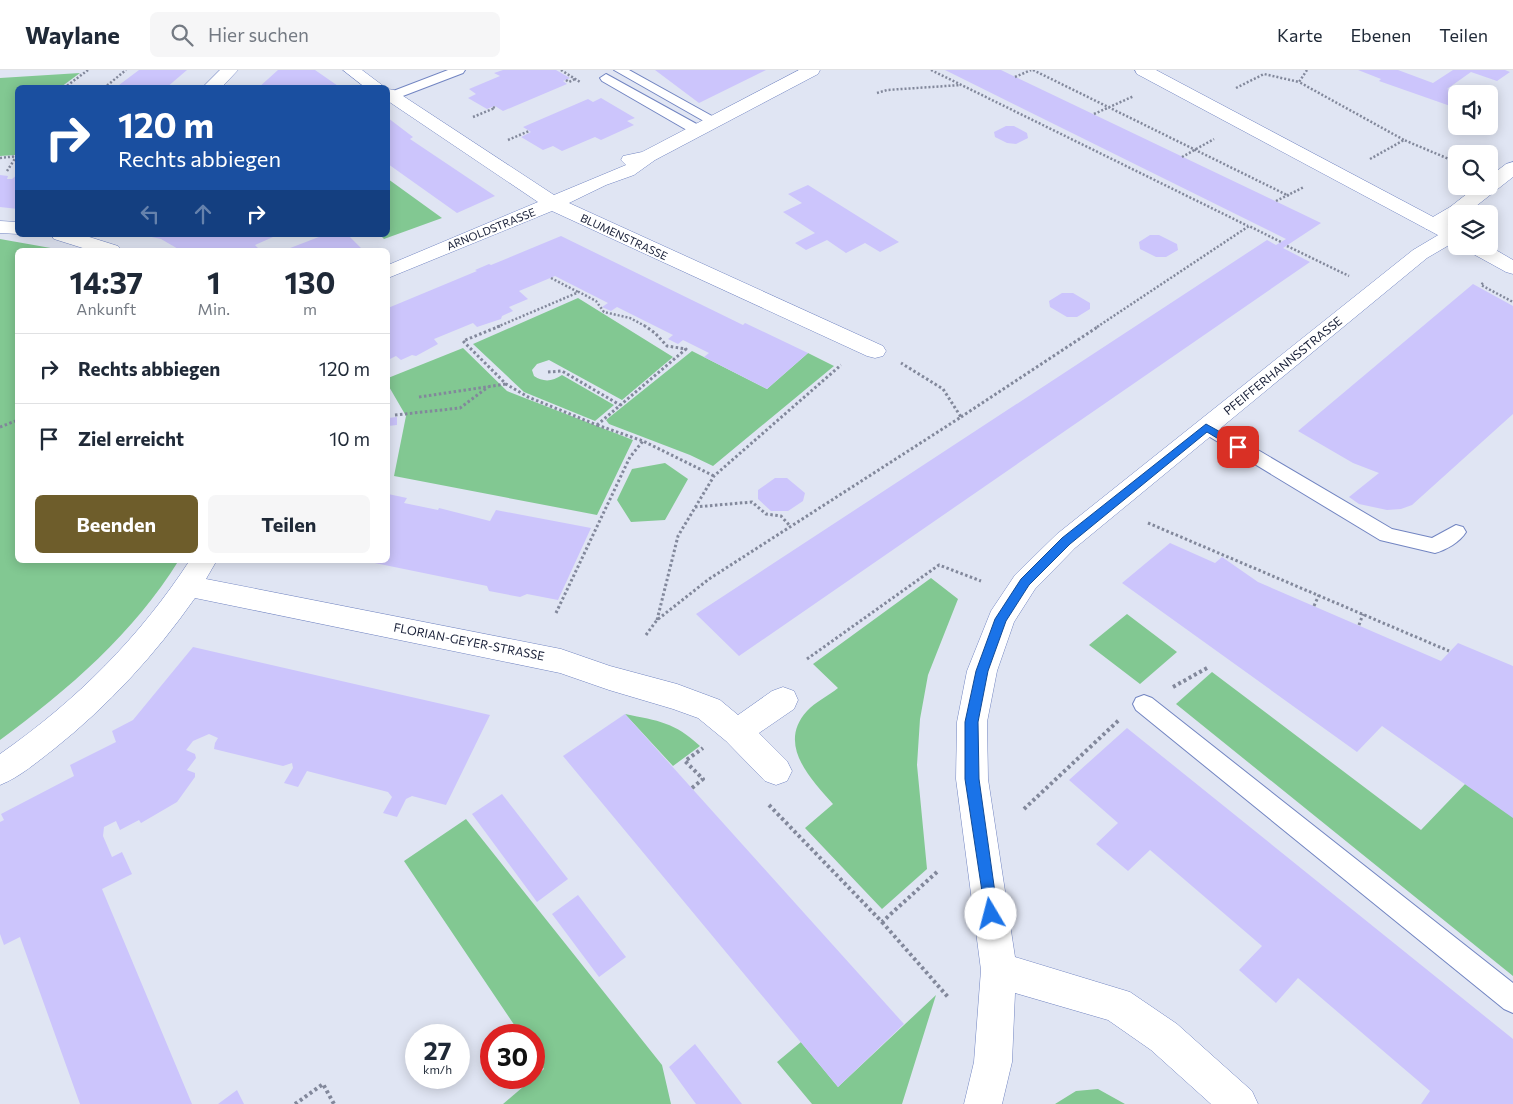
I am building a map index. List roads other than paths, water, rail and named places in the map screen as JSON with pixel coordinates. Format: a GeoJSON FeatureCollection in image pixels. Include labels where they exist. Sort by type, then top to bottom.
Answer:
{"type":"FeatureCollection","features":[{"type":"Feature","properties":{"kind":"street"},"geometry":{"type":"LineString","coordinates":[[213,85],[230,70]]}},
{"type":"Feature","properties":{"kind":"street","name":"BLUMENSTRASSE"},"geometry":{"type":"LineString","coordinates":[[351,70],[375,85]]}},
{"type":"Feature","properties":{"kind":"street","name":"ARNOLDSTRASSE"},"geometry":{"type":"LineString","coordinates":[[390,271],[636,168],[648,156],[812,70]]}},
{"type":"Feature","properties":{"kind":"street"},"geometry":{"type":"LineString","coordinates":[[1143,70],[1448,233]]}},
{"type":"Feature","properties":{"kind":"street","name":"BLUMENSTRASSE"},"geometry":{"type":"LineString","coordinates":[[390,95],[554,204],[876,351]]}},
{"type":"Feature","properties":{"kind":"street","name":"PFEIFFERHANNSSTRASSE"},"geometry":{"type":"LineString","coordinates":[[1466,205],[1513,168]]}},
{"type":"Feature","properties":{"kind":"street"},"geometry":{"type":"LineString","coordinates":[[0,227],[15,228]]}},
{"type":"Feature","properties":{"kind":"street"},"geometry":{"type":"LineString","coordinates":[[68,237],[104,248]]}},
{"type":"Feature","properties":{"kind":"street","name":"PFEIFFERHANNSSTRASSE"},"geometry":{"type":"LineString","coordinates":[[983,1104],[993,1062],[998,970],[972,779],[972,722],[982,671],[1001,619],[1025,582],[1066,541],[1420,254],[1448,239]]}},
{"type":"Feature","properties":{"kind":"street"},"geometry":{"type":"LineString","coordinates":[[1489,255],[1513,268]]}},
{"type":"Feature","properties":{"kind":"street"},"geometry":{"type":"LineString","coordinates":[[0,771],[71,716],[112,678],[165,619],[202,563]]}},
{"type":"Feature","properties":{"kind":"street","name":"FLORIAN-GEYER-STRASSE"},"geometry":{"type":"LineString","coordinates":[[188,586],[560,661],[609,678],[677,697],[709,709],[737,732],[776,771]]}},
{"type":"Feature","properties":{"kind":"street"},"geometry":{"type":"LineString","coordinates":[[737,732],[783,700]]}},
{"type":"Feature","properties":{"kind":"street"},"geometry":{"type":"LineString","coordinates":[[998,970],[1117,1005],[1164,1037],[1239,1104]]}},
{"type":"Feature","properties":{"kind":"lane"},"geometry":{"type":"LineString","coordinates":[[390,91],[459,70]]}},
{"type":"Feature","properties":{"kind":"lane"},"geometry":{"type":"LineString","coordinates":[[620,70],[714,121]]}},
{"type":"Feature","properties":{"kind":"lane"},"geometry":{"type":"LineString","coordinates":[[606,78],[697,130]]}},
{"type":"Feature","properties":{"kind":"lane"},"geometry":{"type":"LineString","coordinates":[[1206,428],[1387,536],[1436,546],[1456,532]]}},
{"type":"Feature","properties":{"kind":"lane"},"geometry":{"type":"LineString","coordinates":[[1144,704],[1513,1000]]}}]}
